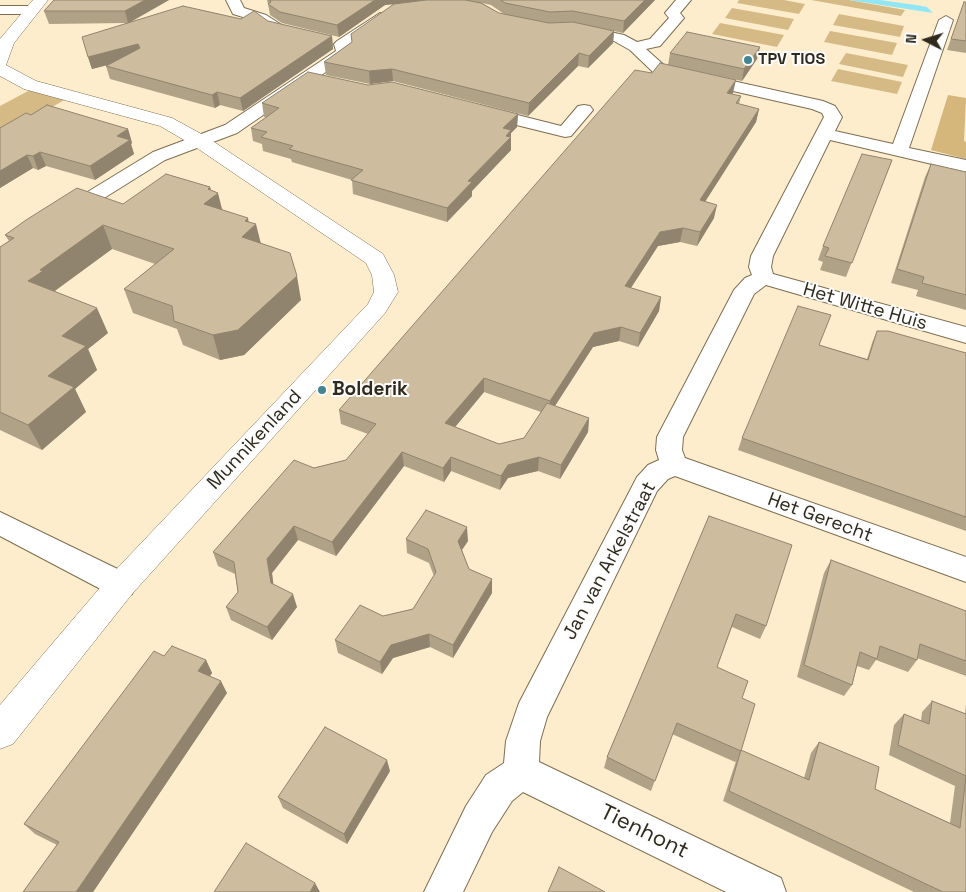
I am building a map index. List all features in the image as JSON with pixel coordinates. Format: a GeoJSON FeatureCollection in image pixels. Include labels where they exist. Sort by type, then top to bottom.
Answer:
{"type":"FeatureCollection","features":[{"type":"Feature","properties":{"kind":"street"},"geometry":{"type":"LineString","coordinates":[[233,0],[238,11],[262,18],[276,28],[295,32]]}},
{"type":"Feature","properties":{"kind":"street"},"geometry":{"type":"LineString","coordinates":[[635,47],[655,43],[677,18],[672,13],[684,0]]}},
{"type":"Feature","properties":{"kind":"street"},"geometry":{"type":"LineString","coordinates":[[0,10],[36,5]]}},
{"type":"Feature","properties":{"kind":"street"},"geometry":{"type":"LineString","coordinates":[[0,62],[6,42],[36,5]]}},
{"type":"Feature","properties":{"kind":"street"},"geometry":{"type":"LineString","coordinates":[[342,44],[390,10]]}},
{"type":"Feature","properties":{"kind":"street"},"geometry":{"type":"LineString","coordinates":[[899,151],[946,20]]}},
{"type":"Feature","properties":{"kind":"street"},"geometry":{"type":"LineString","coordinates":[[564,28],[619,38],[635,47],[660,70],[829,110],[833,117],[826,134],[762,256],[760,267],[764,278]]}},
{"type":"Feature","properties":{"kind":"street"},"geometry":{"type":"LineString","coordinates":[[323,39],[342,44]]}},
{"type":"Feature","properties":{"kind":"street"},"geometry":{"type":"LineString","coordinates":[[48,225],[159,156],[231,129],[344,53],[342,44]]}},
{"type":"Feature","properties":{"kind":"street","name":"Munnikenland"},"geometry":{"type":"LineString","coordinates":[[0,69],[30,85],[166,122],[198,140],[375,259],[383,275],[386,292],[377,308],[121,585],[0,732]]}},
{"type":"Feature","properties":{"kind":"street"},"geometry":{"type":"LineString","coordinates":[[309,78],[326,82]]}},
{"type":"Feature","properties":{"kind":"street"},"geometry":{"type":"LineString","coordinates":[[469,108],[565,132],[584,110]]}},
{"type":"Feature","properties":{"kind":"street"},"geometry":{"type":"LineString","coordinates":[[826,134],[966,166]]}},
{"type":"Feature","properties":{"kind":"street","name":"Het Witte Huis"},"geometry":{"type":"LineString","coordinates":[[764,278],[966,335]]}},
{"type":"Feature","properties":{"kind":"street","name":"Jan van Arkelstraat"},"geometry":{"type":"LineString","coordinates":[[521,772],[523,741],[531,714],[647,484],[658,472],[674,465],[669,450],[670,437],[745,290],[764,278]]}},
{"type":"Feature","properties":{"kind":"street","name":"Het Gerecht"},"geometry":{"type":"LineString","coordinates":[[674,465],[966,570]]}},
{"type":"Feature","properties":{"kind":"street"},"geometry":{"type":"LineString","coordinates":[[0,523],[121,585]]}},
{"type":"Feature","properties":{"kind":"street"},"geometry":{"type":"LineString","coordinates":[[443,892],[479,819],[499,788],[521,772]]}},
{"type":"Feature","properties":{"kind":"street","name":"Tienhont"},"geometry":{"type":"LineString","coordinates":[[521,772],[766,892]]}},
{"type":"Feature","properties":{"kind":"shaded area"},"geometry":{"type":"Polygon","coordinates":[[[739,0],[784,0],[805,4],[799,14],[737,3],[739,0]]]}},
{"type":"Feature","properties":{"kind":"shaded area"},"geometry":{"type":"Polygon","coordinates":[[[811,0],[849,0],[905,10],[901,16],[811,0]]]}},
{"type":"Feature","properties":{"kind":"shaded area"},"geometry":{"type":"Polygon","coordinates":[[[732,8],[794,19],[788,30],[725,18],[732,8]]]}},
{"type":"Feature","properties":{"kind":"shaded area"},"geometry":{"type":"Polygon","coordinates":[[[839,14],[904,26],[900,37],[833,25],[839,14]]]}},
{"type":"Feature","properties":{"kind":"shaded area"},"geometry":{"type":"Polygon","coordinates":[[[720,23],[784,35],[777,47],[712,34],[720,23]]]}},
{"type":"Feature","properties":{"kind":"shaded area"},"geometry":{"type":"Polygon","coordinates":[[[830,31],[897,43],[892,55],[824,42],[830,31]]]}},
{"type":"Feature","properties":{"kind":"shaded area"},"geometry":{"type":"Polygon","coordinates":[[[846,53],[908,65],[903,77],[839,64],[846,53]]]}},
{"type":"Feature","properties":{"kind":"shaded area"},"geometry":{"type":"Polygon","coordinates":[[[838,69],[902,82],[897,94],[831,81],[838,69]]]}},
{"type":"Feature","properties":{"kind":"shaded area"},"geometry":{"type":"Polygon","coordinates":[[[30,90],[66,99],[0,137],[0,106],[30,90]]]}},
{"type":"Feature","properties":{"kind":"shaded area"},"geometry":{"type":"Polygon","coordinates":[[[948,95],[966,98],[964,141],[966,142],[966,159],[931,150],[948,95]]]}},
{"type":"Feature","properties":{"kind":"water"},"geometry":{"type":"Polygon","coordinates":[[[849,0],[880,0],[916,5],[927,7],[933,13],[849,0]]]}},
{"type":"Feature","properties":{"kind":"building"},"geometry":{"type":"Polygon","coordinates":[[[54,0],[145,0],[125,11],[44,11],[54,0]]]}},
{"type":"Feature","properties":{"kind":"building"},"geometry":{"type":"Polygon","coordinates":[[[270,0],[375,0],[337,25],[280,12],[268,4],[271,2],[270,0]]]}},
{"type":"Feature","properties":{"kind":"building"},"geometry":{"type":"Polygon","coordinates":[[[426,0],[465,0],[481,3],[499,13],[549,23],[573,22],[614,31],[589,56],[579,53],[529,103],[392,69],[369,71],[324,62],[352,42],[351,34],[394,4],[426,0]]]}},
{"type":"Feature","properties":{"kind":"building"},"geometry":{"type":"Polygon","coordinates":[[[501,0],[645,0],[624,21],[573,11],[550,12],[505,3],[501,0]]]}},
{"type":"Feature","properties":{"kind":"building"},"geometry":{"type":"Polygon","coordinates":[[[964,2],[966,2],[966,41],[951,39],[964,2]]]}},
{"type":"Feature","properties":{"kind":"building"},"geometry":{"type":"Polygon","coordinates":[[[183,6],[241,19],[254,11],[268,21],[332,36],[240,98],[217,92],[212,95],[106,66],[140,48],[138,44],[88,57],[82,37],[183,6]]]}},
{"type":"Feature","properties":{"kind":"building"},"geometry":{"type":"Polygon","coordinates":[[[687,32],[760,47],[744,69],[670,53],[687,32]]]}},
{"type":"Feature","properties":{"kind":"building"},"geometry":{"type":"Polygon","coordinates":[[[660,63],[736,80],[727,93],[741,96],[736,103],[759,109],[700,200],[717,205],[700,232],[683,228],[660,232],[625,286],[661,297],[640,333],[621,327],[594,333],[550,401],[484,378],[445,423],[499,444],[524,438],[547,403],[589,418],[561,465],[539,457],[508,465],[501,476],[451,457],[443,468],[402,452],[332,542],[294,526],[267,559],[271,583],[293,594],[267,627],[226,607],[238,592],[234,562],[213,552],[294,460],[314,468],[346,460],[376,424],[339,410],[635,70],[652,73],[660,63]]]}},
{"type":"Feature","properties":{"kind":"building"},"geometry":{"type":"Polygon","coordinates":[[[308,72],[368,85],[392,82],[518,114],[503,128],[511,130],[506,136],[511,137],[468,181],[472,182],[447,208],[351,180],[363,170],[289,149],[293,146],[261,137],[267,132],[251,128],[279,108],[262,103],[308,72]]]}},
{"type":"Feature","properties":{"kind":"building"},"geometry":{"type":"Polygon","coordinates":[[[47,105],[128,129],[117,136],[130,140],[90,166],[40,152],[33,156],[27,155],[0,171],[0,128],[26,113],[31,115],[47,105]]]}},
{"type":"Feature","properties":{"kind":"building"},"geometry":{"type":"Polygon","coordinates":[[[862,154],[892,160],[852,263],[825,256],[829,248],[823,246],[862,154]]]}},
{"type":"Feature","properties":{"kind":"building"},"geometry":{"type":"Polygon","coordinates":[[[931,164],[966,172],[966,295],[922,283],[924,277],[897,269],[931,164]]]}},
{"type":"Feature","properties":{"kind":"building"},"geometry":{"type":"Polygon","coordinates":[[[166,174],[210,187],[208,189],[218,193],[204,204],[248,218],[245,221],[256,224],[242,237],[290,253],[297,276],[238,330],[213,335],[174,321],[172,306],[124,289],[174,249],[103,225],[40,270],[43,271],[28,281],[97,308],[62,336],[86,346],[48,376],[74,387],[28,425],[0,412],[0,247],[14,238],[5,235],[77,188],[123,204],[166,174]]]}},
{"type":"Feature","properties":{"kind":"building"},"geometry":{"type":"Polygon","coordinates":[[[798,306],[831,315],[819,345],[868,360],[877,331],[888,331],[966,353],[966,517],[742,438],[798,306]]]}},
{"type":"Feature","properties":{"kind":"building"},"geometry":{"type":"Polygon","coordinates":[[[426,510],[467,527],[458,541],[469,569],[492,579],[453,645],[429,634],[391,645],[380,662],[335,640],[360,605],[383,616],[413,609],[436,572],[428,549],[406,539],[426,510]]]}},
{"type":"Feature","properties":{"kind":"building"},"geometry":{"type":"Polygon","coordinates":[[[709,516],[792,545],[766,626],[736,614],[717,667],[748,681],[742,698],[755,704],[741,751],[677,723],[655,781],[607,757],[709,516]]]}},
{"type":"Feature","properties":{"kind":"building"},"geometry":{"type":"Polygon","coordinates":[[[831,560],[966,611],[966,661],[920,644],[917,660],[880,646],[877,659],[860,652],[852,685],[804,665],[831,560]]]}},
{"type":"Feature","properties":{"kind":"building"},"geometry":{"type":"Polygon","coordinates":[[[172,646],[206,660],[198,671],[221,681],[76,892],[23,892],[59,842],[24,824],[154,651],[164,656],[172,646]]]}},
{"type":"Feature","properties":{"kind":"building"},"geometry":{"type":"Polygon","coordinates":[[[932,701],[966,714],[966,776],[898,745],[904,714],[929,724],[932,701]]]}},
{"type":"Feature","properties":{"kind":"building"},"geometry":{"type":"Polygon","coordinates":[[[325,727],[387,760],[344,834],[278,797],[325,727]]]}},
{"type":"Feature","properties":{"kind":"building"},"geometry":{"type":"Polygon","coordinates":[[[819,742],[879,767],[875,789],[960,828],[966,776],[966,892],[943,892],[729,791],[741,750],[809,780],[819,742]]]}},
{"type":"Feature","properties":{"kind":"building"},"geometry":{"type":"Polygon","coordinates":[[[246,843],[315,883],[310,892],[214,892],[246,843]]]}},
{"type":"Feature","properties":{"kind":"building"},"geometry":{"type":"Polygon","coordinates":[[[559,867],[605,892],[548,892],[559,867]]]}},
{"type":"Feature","properties":{"kind":"place","name":"TPV TIOS"},"geometry":{"type":"Point","coordinates":[748,60]}},
{"type":"Feature","properties":{"kind":"place","name":"Bolderik"},"geometry":{"type":"Point","coordinates":[322,390]}}]}
